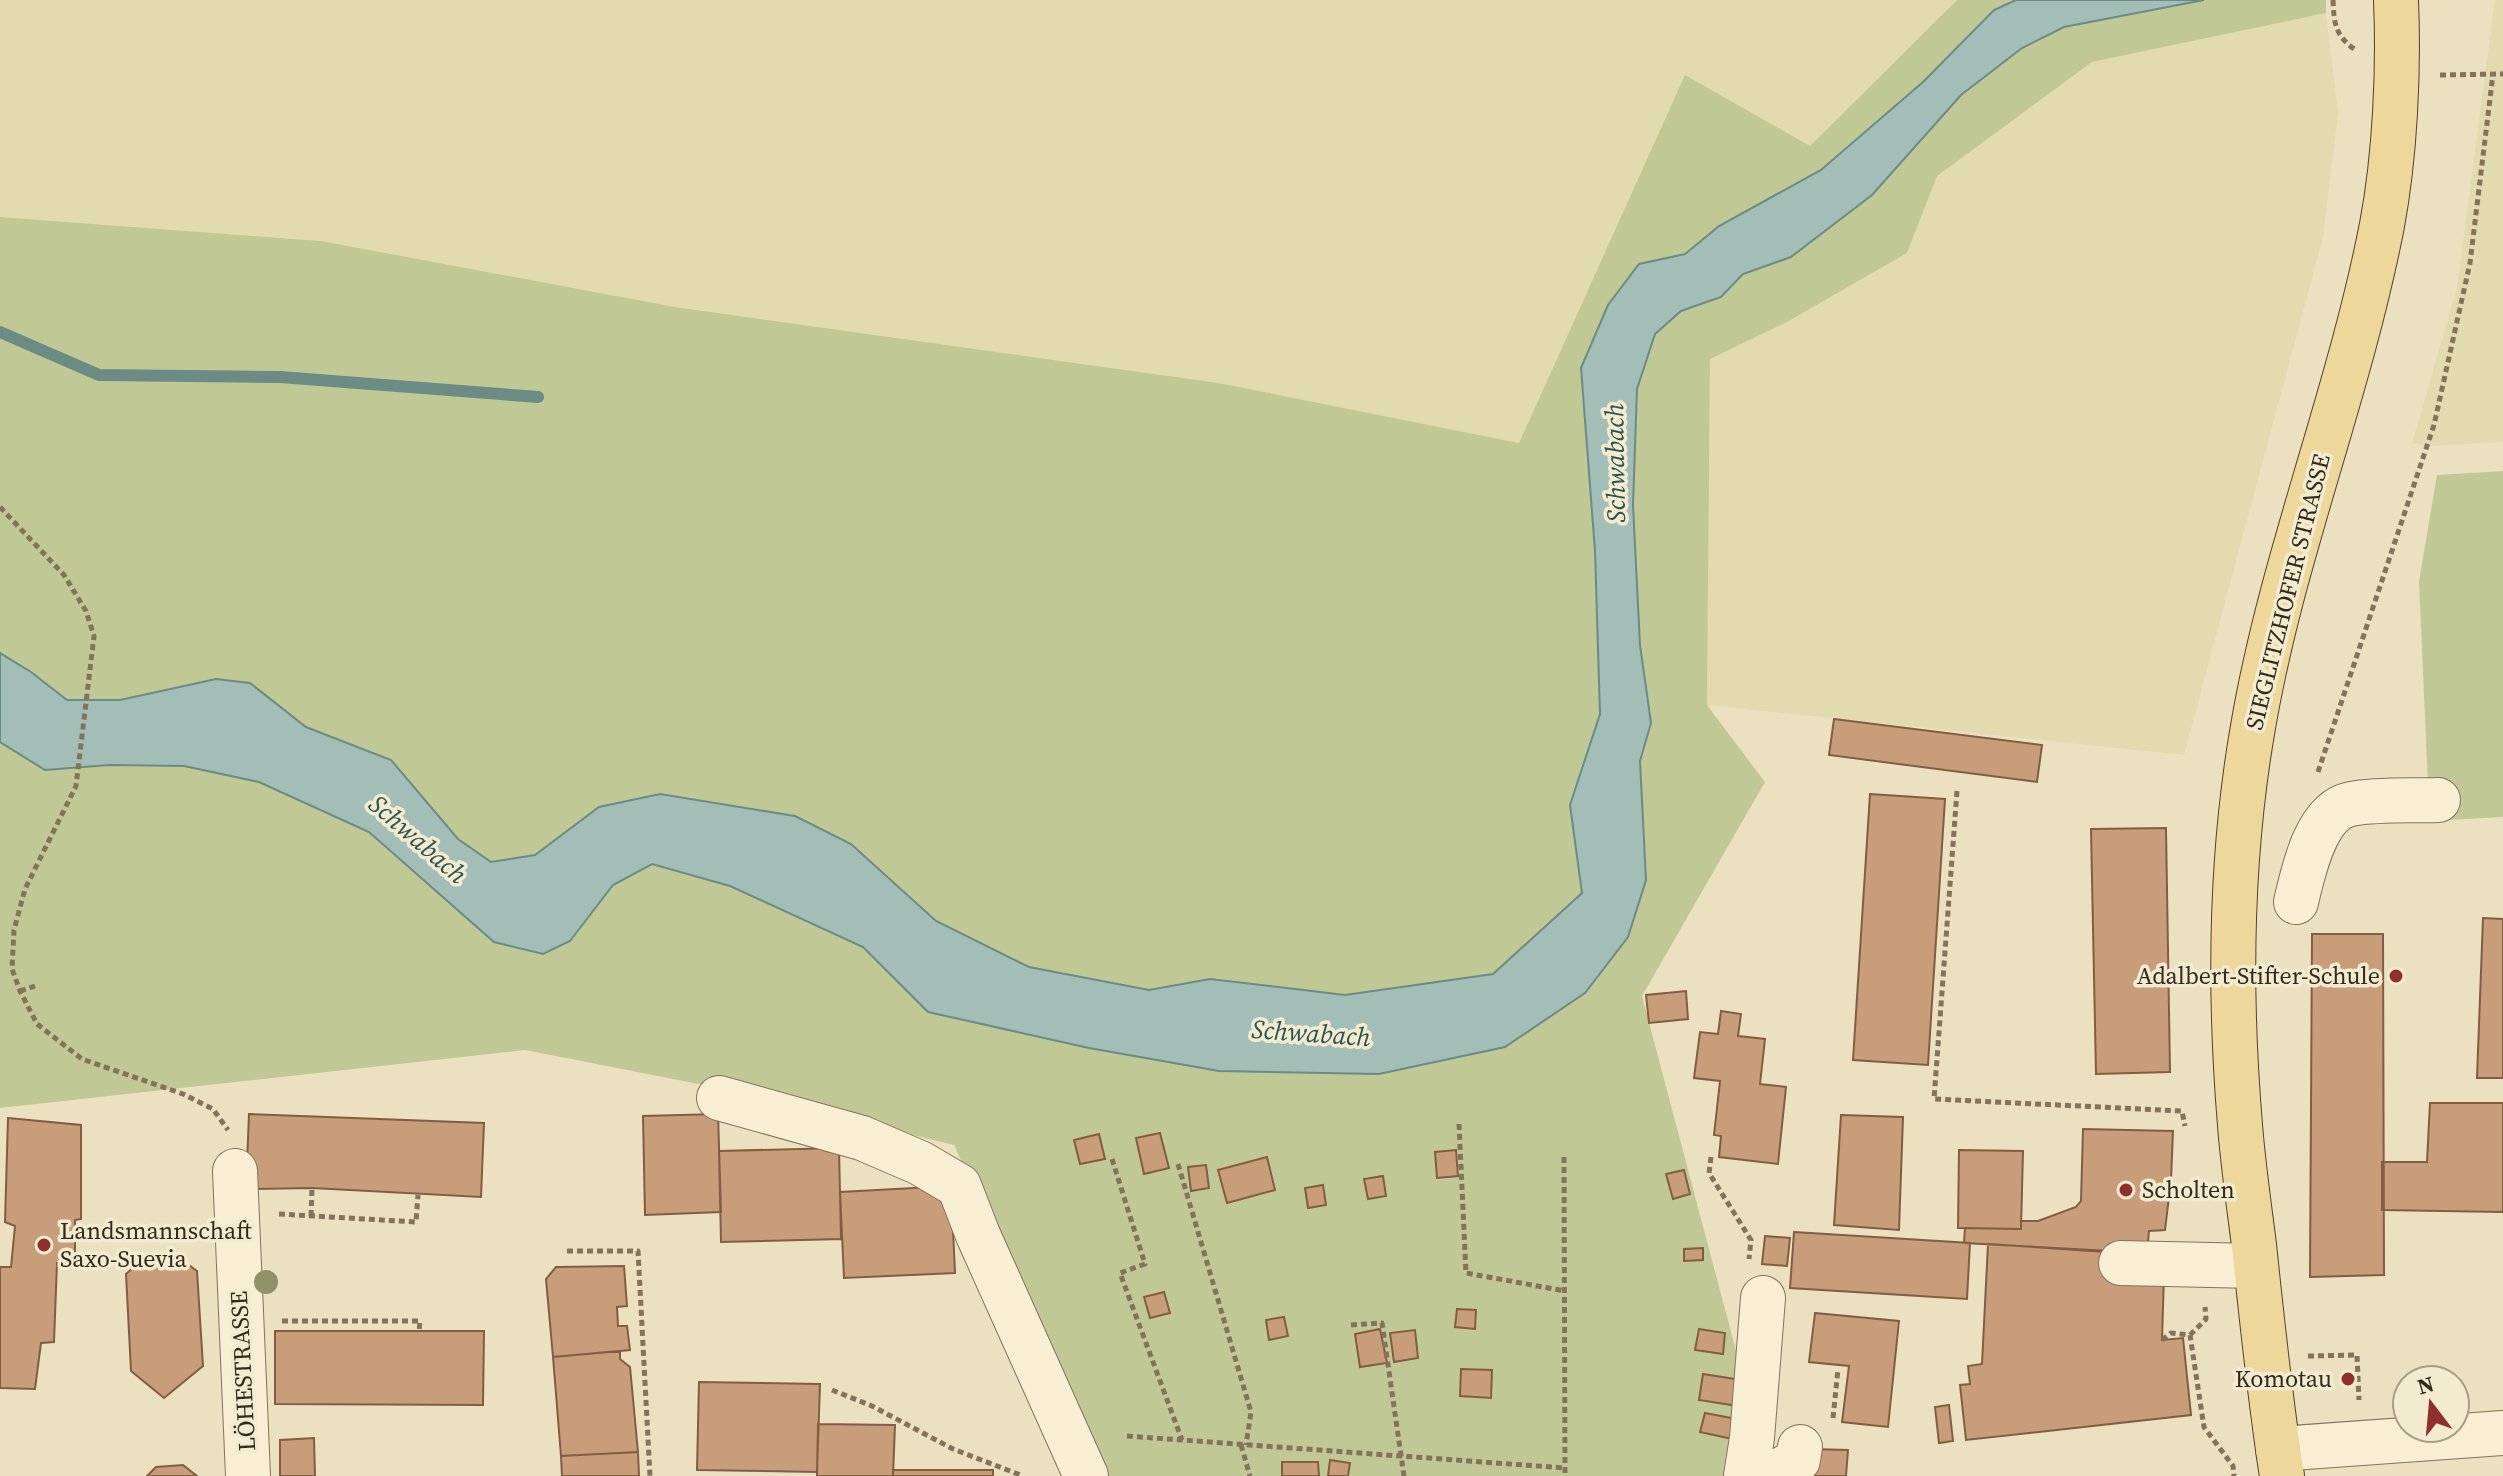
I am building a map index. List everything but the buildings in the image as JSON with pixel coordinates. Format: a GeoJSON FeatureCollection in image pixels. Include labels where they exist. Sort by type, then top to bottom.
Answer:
{"type":"FeatureCollection","features":[{"type":"Feature","properties":{"kind":"main road","name":"SIEGLITZHOFER STRASSE"},"geometry":{"type":"LineString","coordinates":[[2280,1462],[2240,1125],[2235,1027],[2235,901],[2240,810],[2268,652],[2354,343],[2382,226],[2393,140],[2397,6]]}},
{"type":"Feature","properties":{"kind":"street"},"geometry":{"type":"LineString","coordinates":[[2296,902],[2309,850],[2335,811],[2349,804],[2438,800]]}},
{"type":"Feature","properties":{"kind":"street"},"geometry":{"type":"LineString","coordinates":[[719,1098],[862,1138],[920,1163],[959,1186],[1086,1476]]}},
{"type":"Feature","properties":{"kind":"street","name":"LÖHESTRASSE"},"geometry":{"type":"LineString","coordinates":[[236,1192],[248,1476]]}},
{"type":"Feature","properties":{"kind":"street"},"geometry":{"type":"LineString","coordinates":[[2134,1252],[2255,1255]]}},
{"type":"Feature","properties":{"kind":"street"},"geometry":{"type":"LineString","coordinates":[[1746,1476],[1763,1298]]}},
{"type":"Feature","properties":{"kind":"street"},"geometry":{"type":"LineString","coordinates":[[2280,1462],[2361,1441],[2503,1433]]}},
{"type":"Feature","properties":{"kind":"path"},"geometry":{"type":"LineString","coordinates":[[2333,0],[2333,22],[2341,39],[2355,50]]}},
{"type":"Feature","properties":{"kind":"path"},"geometry":{"type":"LineString","coordinates":[[2314,783],[2434,425],[2470,263],[2493,74]]}},
{"type":"Feature","properties":{"kind":"path"},"geometry":{"type":"LineString","coordinates":[[2395,75],[2503,74]]}},
{"type":"Feature","properties":{"kind":"path"},"geometry":{"type":"LineString","coordinates":[[0,507],[64,575],[86,611],[94,636],[76,786],[25,889],[14,930],[12,969],[37,1024],[82,1059],[183,1094],[213,1109],[228,1130],[236,1192],[311,1216],[416,1222],[418,1195]]}},
{"type":"Feature","properties":{"kind":"path"},"geometry":{"type":"LineString","coordinates":[[1957,791],[1934,1099],[2182,1111],[2185,1126]]}},
{"type":"Feature","properties":{"kind":"path"},"geometry":{"type":"LineString","coordinates":[[20,991],[35,986]]}},
{"type":"Feature","properties":{"kind":"path"},"geometry":{"type":"LineString","coordinates":[[1459,1124],[1466,1273],[1565,1291]]}},
{"type":"Feature","properties":{"kind":"path"},"geometry":{"type":"LineString","coordinates":[[1564,1157],[1565,1476]]}},
{"type":"Feature","properties":{"kind":"path"},"geometry":{"type":"LineString","coordinates":[[1711,1157],[1709,1173],[1751,1240],[1744,1289],[1763,1298]]}},
{"type":"Feature","properties":{"kind":"path"},"geometry":{"type":"LineString","coordinates":[[1112,1159],[1145,1264],[1120,1273],[1182,1440]]}},
{"type":"Feature","properties":{"kind":"path"},"geometry":{"type":"LineString","coordinates":[[1178,1164],[1251,1412],[1243,1445],[1250,1476]]}},
{"type":"Feature","properties":{"kind":"path"},"geometry":{"type":"LineString","coordinates":[[311,1216],[312,1188]]}},
{"type":"Feature","properties":{"kind":"path"},"geometry":{"type":"LineString","coordinates":[[567,1251],[638,1251],[650,1476]]}},
{"type":"Feature","properties":{"kind":"path"},"geometry":{"type":"LineString","coordinates":[[2190,1335],[2206,1319]]}},
{"type":"Feature","properties":{"kind":"path"},"geometry":{"type":"LineString","coordinates":[[240,1321],[420,1321],[419,1331]]}},
{"type":"Feature","properties":{"kind":"path"},"geometry":{"type":"LineString","coordinates":[[1351,1325],[1382,1323],[1404,1476]]}},
{"type":"Feature","properties":{"kind":"path"},"geometry":{"type":"LineString","coordinates":[[2162,1340],[2171,1333],[2190,1335]]}},
{"type":"Feature","properties":{"kind":"path"},"geometry":{"type":"LineString","coordinates":[[2190,1335],[2204,1427],[2233,1466],[2234,1476]]}},
{"type":"Feature","properties":{"kind":"path"},"geometry":{"type":"LineString","coordinates":[[2267,1357],[2357,1355],[2361,1441]]}},
{"type":"Feature","properties":{"kind":"path"},"geometry":{"type":"LineString","coordinates":[[832,1390],[872,1406],[953,1449],[1023,1476]]}},
{"type":"Feature","properties":{"kind":"path"},"geometry":{"type":"LineString","coordinates":[[1127,1436],[1565,1468]]}},
{"type":"Feature","properties":{"kind":"shaded area"},"geometry":{"type":"Polygon","coordinates":[[[0,0],[1957,0],[1810,146],[1685,76],[1519,443],[1219,383],[675,307],[321,241],[0,217],[0,0]]]}},
{"type":"Feature","properties":{"kind":"shaded area"},"geometry":{"type":"Polygon","coordinates":[[[2495,0],[2503,0],[2503,442],[2430,446],[2412,443],[2457,288],[2495,0]]]}},
{"type":"Feature","properties":{"kind":"shaded area"},"geometry":{"type":"Polygon","coordinates":[[[2326,13],[2338,113],[2323,237],[2184,755],[1707,705],[1710,358],[1787,322],[1907,253],[1937,176],[2092,62],[2326,13]]]}},
{"type":"Feature","properties":{"kind":"green space"},"geometry":{"type":"Polygon","coordinates":[[[1957,0],[2016,0],[1994,10],[1923,82],[1821,170],[1719,226],[1685,254],[1639,264],[1595,552],[1600,714],[1570,805],[1582,893],[1493,974],[1345,995],[1210,979],[1149,990],[1029,968],[936,921],[851,844],[795,816],[660,794],[599,807],[535,855],[491,862],[458,839],[391,761],[306,727],[250,683],[216,679],[120,700],[66,700],[31,672],[0,653],[0,217],[321,241],[675,307],[1219,383],[1519,443],[1685,75],[1810,146],[1957,0]]]}},
{"type":"Feature","properties":{"kind":"green space"},"geometry":{"type":"Polygon","coordinates":[[[2204,0],[2326,0],[2326,13],[2092,62],[1937,176],[1907,253],[1787,322],[1710,359],[1707,705],[1765,782],[1642,996],[1748,1396],[1738,1476],[1100,1476],[954,1145],[714,1087],[525,1050],[0,1108],[0,742],[45,770],[109,765],[184,766],[259,782],[369,832],[494,942],[570,941],[613,885],[652,864],[730,886],[863,947],[928,1012],[1089,1048],[1219,1071],[1378,1074],[1505,1047],[1585,993],[1628,937],[1646,880],[1640,761],[1651,723],[1640,645],[1633,505],[1637,389],[1655,334],[1681,311],[1721,297],[1743,274],[1791,257],[1872,195],[1961,95],[2022,48],[2064,27],[2204,0]]]}},
{"type":"Feature","properties":{"kind":"green space"},"geometry":{"type":"Polygon","coordinates":[[[2503,471],[2503,817],[2447,820],[2446,785],[2428,786],[2419,581],[2437,475],[2503,471]]]}},
{"type":"Feature","properties":{"kind":"water","name":"Schwabach"},"geometry":{"type":"Polygon","coordinates":[[[2016,0],[2204,0],[2064,27],[2022,48],[1961,95],[1872,195],[1791,257],[1743,274],[1721,297],[1681,311],[1655,334],[1637,389],[1633,505],[1640,645],[1651,723],[1640,761],[1646,880],[1628,937],[1585,993],[1505,1047],[1379,1074],[1219,1071],[1089,1048],[928,1012],[863,947],[730,886],[652,864],[613,885],[570,941],[543,954],[494,942],[369,832],[259,782],[184,766],[109,765],[45,770],[0,742],[0,653],[67,700],[120,700],[216,679],[250,683],[306,727],[391,760],[458,839],[491,862],[535,855],[599,807],[660,794],[795,816],[851,844],[936,921],[1029,967],[1149,990],[1210,979],[1345,995],[1493,974],[1582,893],[1570,805],[1600,714],[1595,551],[1581,368],[1608,305],[1639,264],[1685,254],[1719,226],[1821,170],[1923,82],[1994,10],[2016,0]]]}},
{"type":"Feature","properties":{"kind":"waterway"},"geometry":{"type":"LineString","coordinates":[[0,332],[99,375],[280,377],[538,397]]}},
{"type":"Feature","properties":{"kind":"place","name":"Adalbert-Stifter-Schule"},"geometry":{"type":"Point","coordinates":[2396,976]}},
{"type":"Feature","properties":{"kind":"place","name":"Scholten"},"geometry":{"type":"Point","coordinates":[2126,1190]}},
{"type":"Feature","properties":{"kind":"place","name":"Landsmannschaft Saxo-Suevia"},"geometry":{"type":"Point","coordinates":[44,1245]}},
{"type":"Feature","properties":{"kind":"place","name":"Komotau"},"geometry":{"type":"Point","coordinates":[2348,1379]}}]}
